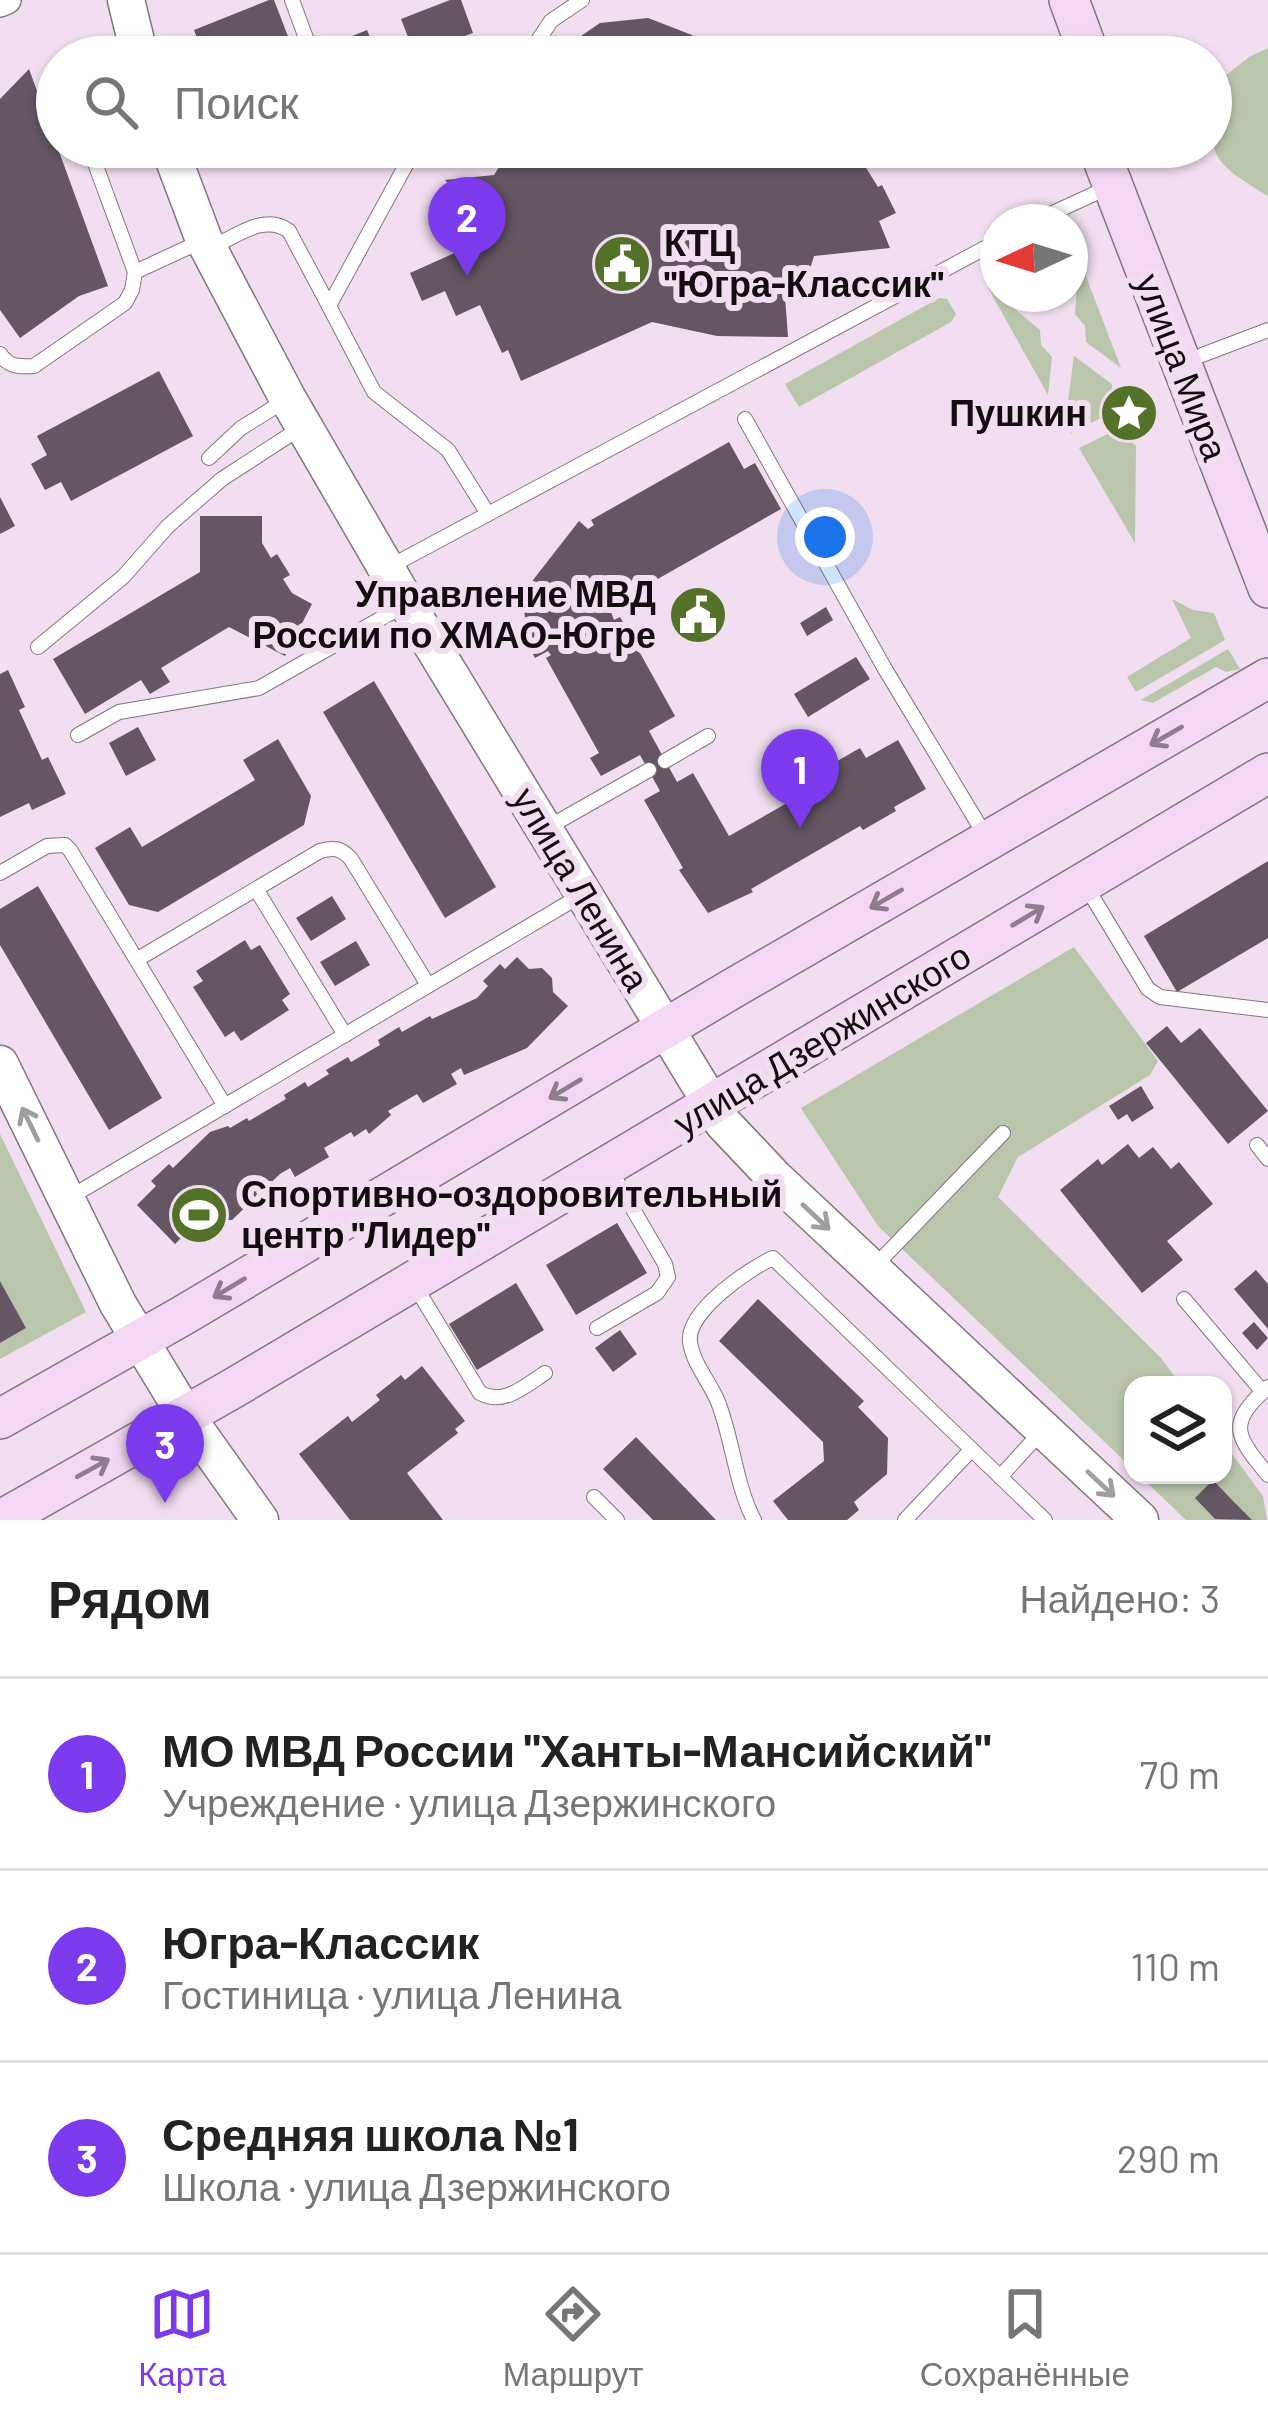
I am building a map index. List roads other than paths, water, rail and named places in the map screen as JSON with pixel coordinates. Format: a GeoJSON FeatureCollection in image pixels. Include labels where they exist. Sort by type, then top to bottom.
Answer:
{"type":"FeatureCollection","features":[{"type":"Feature","properties":{"kind":"main road"},"geometry":{"type":"LineString","coordinates":[[1044,0],[1057,36]]}},
{"type":"Feature","properties":{"kind":"main road"},"geometry":{"type":"LineString","coordinates":[[1069,0],[1082,36]]}},
{"type":"Feature","properties":{"kind":"main road","name":"улица Мира"},"geometry":{"type":"LineString","coordinates":[[1106,168],[1268,588]]}},
{"type":"Feature","properties":{"kind":"main road","name":"улица Мира"},"geometry":{"type":"LineString","coordinates":[[1131,168],[1268,525]]}},
{"type":"Feature","properties":{"kind":"main road"},"geometry":{"type":"LineString","coordinates":[[0,1419],[1268,678]]}},
{"type":"Feature","properties":{"kind":"main road","name":"улица Дзержинского"},"geometry":{"type":"LineString","coordinates":[[1,1520],[413,1282],[1268,773]]}},
{"type":"Feature","properties":{"kind":"street"},"geometry":{"type":"LineString","coordinates":[[126,0],[135,36]]}},
{"type":"Feature","properties":{"kind":"street","name":"улица Ленина"},"geometry":{"type":"LineString","coordinates":[[177,168],[206,245],[296,412],[711,1105],[764,1167],[1140,1520]]}},
{"type":"Feature","properties":{"kind":"street"},"geometry":{"type":"LineString","coordinates":[[0,1064],[140,1341],[185,1416],[260,1520]]}},
{"type":"Feature","properties":{"kind":"lane"},"geometry":{"type":"LineString","coordinates":[[292,0],[305,36]]}},
{"type":"Feature","properties":{"kind":"lane"},"geometry":{"type":"LineString","coordinates":[[541,36],[551,21],[582,0]]}},
{"type":"Feature","properties":{"kind":"lane"},"geometry":{"type":"LineString","coordinates":[[0,354],[19,367],[34,366],[125,302],[132,290],[135,272],[97,168]]}},
{"type":"Feature","properties":{"kind":"lane"},"geometry":{"type":"LineString","coordinates":[[329,306],[404,168]]}},
{"type":"Feature","properties":{"kind":"lane"},"geometry":{"type":"LineString","coordinates":[[1072,204],[1112,186]]}},
{"type":"Feature","properties":{"kind":"lane"},"geometry":{"type":"LineString","coordinates":[[135,272],[260,225],[280,224],[289,231],[374,392],[448,450],[488,514]]}},
{"type":"Feature","properties":{"kind":"lane"},"geometry":{"type":"LineString","coordinates":[[386,569],[980,251]]}},
{"type":"Feature","properties":{"kind":"lane"},"geometry":{"type":"LineString","coordinates":[[1202,356],[1268,330]]}},
{"type":"Feature","properties":{"kind":"lane"},"geometry":{"type":"LineString","coordinates":[[208,458],[241,428],[296,412]]}},
{"type":"Feature","properties":{"kind":"lane"},"geometry":{"type":"LineString","coordinates":[[38,647],[123,577],[168,526],[296,412]]}},
{"type":"Feature","properties":{"kind":"lane"},"geometry":{"type":"LineString","coordinates":[[745,418],[885,669],[987,839]]}},
{"type":"Feature","properties":{"kind":"lane"},"geometry":{"type":"LineString","coordinates":[[78,735],[119,712],[259,688],[407,604]]}},
{"type":"Feature","properties":{"kind":"lane"},"geometry":{"type":"LineString","coordinates":[[665,761],[708,736]]}},
{"type":"Feature","properties":{"kind":"lane"},"geometry":{"type":"LineString","coordinates":[[545,829],[649,770]]}},
{"type":"Feature","properties":{"kind":"lane"},"geometry":{"type":"LineString","coordinates":[[0,873],[47,846],[64,845],[225,1106]]}},
{"type":"Feature","properties":{"kind":"lane"},"geometry":{"type":"LineString","coordinates":[[137,959],[332,847],[344,850],[428,986]]}},
{"type":"Feature","properties":{"kind":"lane"},"geometry":{"type":"LineString","coordinates":[[1084,883],[1148,988],[1160,997],[1268,1010]]}},
{"type":"Feature","properties":{"kind":"lane"},"geometry":{"type":"LineString","coordinates":[[256,889],[345,1035]]}},
{"type":"Feature","properties":{"kind":"lane"},"geometry":{"type":"LineString","coordinates":[[67,1199],[585,894]]}},
{"type":"Feature","properties":{"kind":"lane"},"geometry":{"type":"LineString","coordinates":[[872,1269],[1003,1133]]}},
{"type":"Feature","properties":{"kind":"lane"},"geometry":{"type":"LineString","coordinates":[[1257,1145],[1268,1159]]}},
{"type":"Feature","properties":{"kind":"lane"},"geometry":{"type":"LineString","coordinates":[[597,1328],[657,1293],[668,1277],[608,1167]]}},
{"type":"Feature","properties":{"kind":"lane"},"geometry":{"type":"LineString","coordinates":[[754,1520],[718,1402],[689,1337],[693,1323],[741,1274],[773,1258],[1046,1520]]}},
{"type":"Feature","properties":{"kind":"lane"},"geometry":{"type":"LineString","coordinates":[[413,1282],[480,1394],[493,1400],[503,1398],[545,1373]]}},
{"type":"Feature","properties":{"kind":"lane"},"geometry":{"type":"LineString","coordinates":[[1184,1298],[1265,1389],[1244,1408],[1239,1432],[1268,1475]]}},
{"type":"Feature","properties":{"kind":"lane"},"geometry":{"type":"LineString","coordinates":[[1000,1477],[1043,1430]]}},
{"type":"Feature","properties":{"kind":"lane"},"geometry":{"type":"LineString","coordinates":[[905,1520],[971,1450]]}},
{"type":"Feature","properties":{"kind":"lane"},"geometry":{"type":"LineString","coordinates":[[594,1497],[617,1520]]}},
{"type":"Feature","properties":{"kind":"place","name":"КТЦ \"Югра-Классик\""},"geometry":{"type":"Point","coordinates":[622,264]}},
{"type":"Feature","properties":{"kind":"place","name":"Югра-Классик"},"geometry":{"type":"Point","coordinates":[467,276]}},
{"type":"Feature","properties":{"kind":"place","name":"Пушкин"},"geometry":{"type":"Point","coordinates":[1129,413]}},
{"type":"Feature","properties":{"kind":"place","name":"Управление МВД России по ХМАО-Югре"},"geometry":{"type":"Point","coordinates":[698,615]}},
{"type":"Feature","properties":{"kind":"place","name":"МО МВД России \"Ханты-Мансийский\""},"geometry":{"type":"Point","coordinates":[800,828]}},
{"type":"Feature","properties":{"kind":"place","name":"Спортивно-оздоровительный центр \"Лидер\""},"geometry":{"type":"Point","coordinates":[199,1215]}},
{"type":"Feature","properties":{"kind":"place","name":"Средняя школа №1"},"geometry":{"type":"Point","coordinates":[165,1503]}}]}
